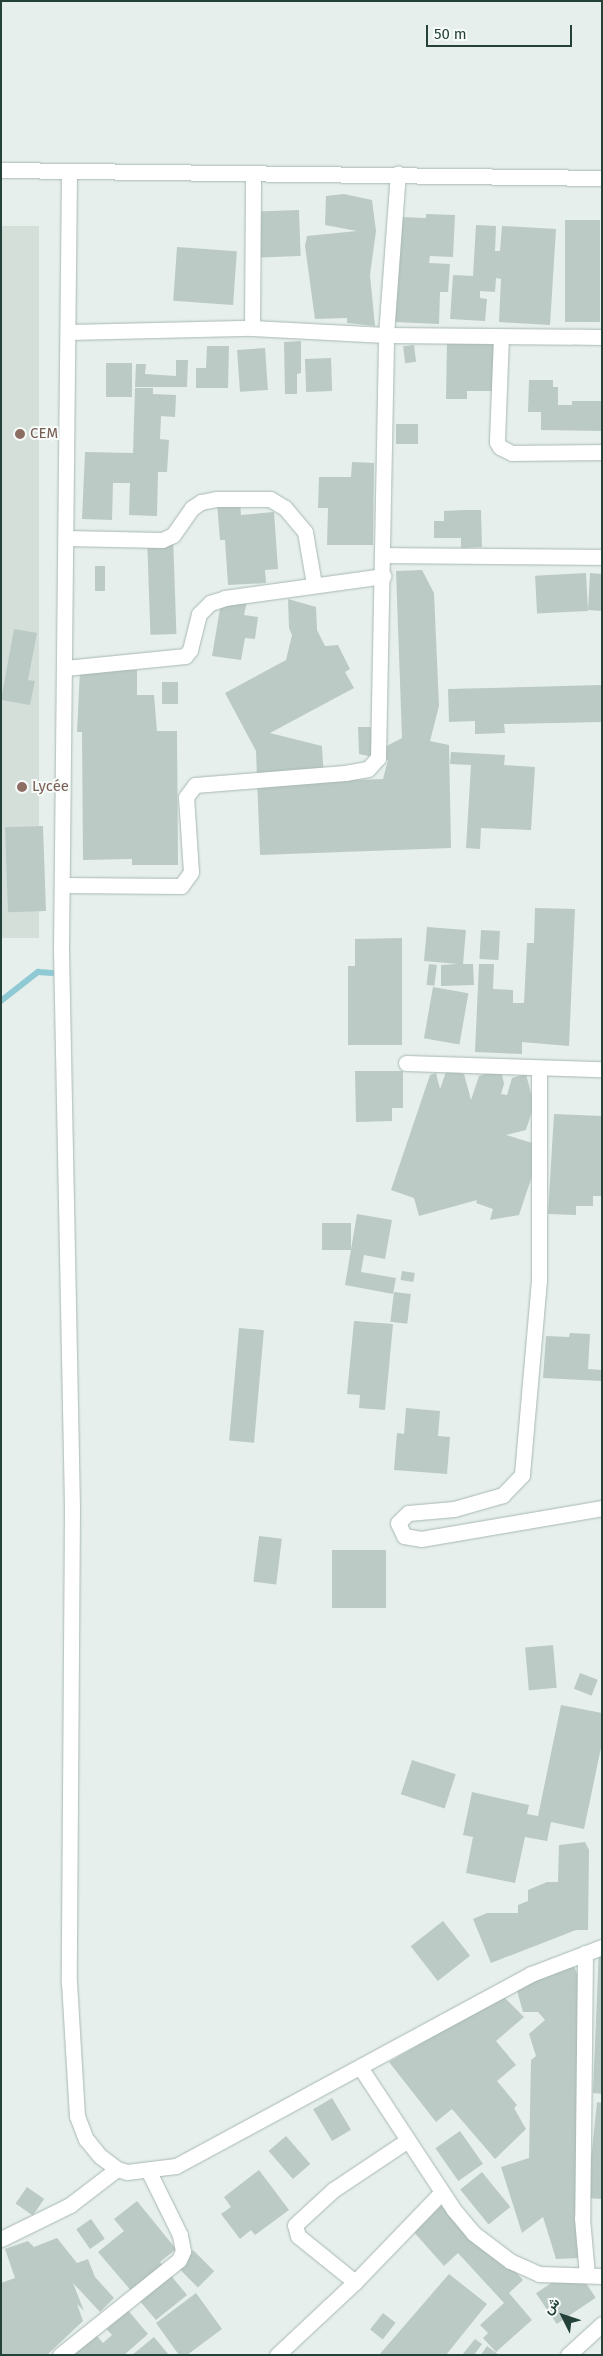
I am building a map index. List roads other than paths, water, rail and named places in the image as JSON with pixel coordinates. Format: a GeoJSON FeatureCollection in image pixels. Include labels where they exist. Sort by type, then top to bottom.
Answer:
{"type":"FeatureCollection","features":[{"type":"Feature","properties":{"kind":"street"},"geometry":{"type":"LineString","coordinates":[[1,170],[602,178]]}},
{"type":"Feature","properties":{"kind":"street"},"geometry":{"type":"LineString","coordinates":[[68,172],[69,332],[62,885],[72,1509],[69,1982],[77,2116],[86,2138],[100,2156],[117,2169],[148,2170],[176,2166],[531,1974],[602,1947]]}},
{"type":"Feature","properties":{"kind":"street"},"geometry":{"type":"LineString","coordinates":[[252,328],[253,174]]}},
{"type":"Feature","properties":{"kind":"street"},"geometry":{"type":"LineString","coordinates":[[62,885],[168,887],[181,886],[187,882],[191,872],[186,797],[195,784],[345,773],[368,769],[374,764],[379,752],[386,335],[398,174]]}},
{"type":"Feature","properties":{"kind":"street"},"geometry":{"type":"LineString","coordinates":[[69,332],[252,328],[386,335],[602,337]]}},
{"type":"Feature","properties":{"kind":"street"},"geometry":{"type":"LineString","coordinates":[[501,336],[497,442],[500,447],[512,453],[602,452]]}},
{"type":"Feature","properties":{"kind":"street"},"geometry":{"type":"LineString","coordinates":[[66,538],[162,540],[173,535],[192,508],[201,502],[216,498],[270,499],[285,508],[305,532],[314,584]]}},
{"type":"Feature","properties":{"kind":"street"},"geometry":{"type":"LineString","coordinates":[[383,555],[602,557]]}},
{"type":"Feature","properties":{"kind":"street"},"geometry":{"type":"LineString","coordinates":[[65,668],[178,658],[190,650],[200,614],[210,603],[225,598],[314,584],[383,576]]}},
{"type":"Feature","properties":{"kind":"street"},"geometry":{"type":"LineString","coordinates":[[406,1063],[602,1069]]}},
{"type":"Feature","properties":{"kind":"street"},"geometry":{"type":"LineString","coordinates":[[539,1068],[539,1280],[522,1475],[503,1495],[454,1509],[413,1511],[404,1515],[398,1523],[404,1536],[421,1539],[602,1508]]}},
{"type":"Feature","properties":{"kind":"street"},"geometry":{"type":"LineString","coordinates":[[360,2067],[442,2192],[468,2227],[510,2261],[539,2274],[594,2276],[582,2218],[585,1953]]}},
{"type":"Feature","properties":{"kind":"street"},"geometry":{"type":"LineString","coordinates":[[355,2282],[298,2236],[295,2224],[333,2190],[408,2140]]}},
{"type":"Feature","properties":{"kind":"street"},"geometry":{"type":"LineString","coordinates":[[1,2239],[70,2204],[117,2169]]}},
{"type":"Feature","properties":{"kind":"street"},"geometry":{"type":"LineString","coordinates":[[60,2355],[180,2260],[183,2251],[180,2235],[148,2170]]}},
{"type":"Feature","properties":{"kind":"street"},"geometry":{"type":"LineString","coordinates":[[277,2355],[355,2282],[442,2192]]}},
{"type":"Feature","properties":{"kind":"street"},"geometry":{"type":"LineString","coordinates":[[568,2355],[602,2324]]}},
{"type":"Feature","properties":{"kind":"waterway"},"geometry":{"type":"LineString","coordinates":[[1,1001],[38,972],[52,973]]}},
{"type":"Feature","properties":{"kind":"place","name":"CEM"},"geometry":{"type":"Point","coordinates":[20,434]}},
{"type":"Feature","properties":{"kind":"place","name":"Lycée"},"geometry":{"type":"Point","coordinates":[22,787]}}]}
